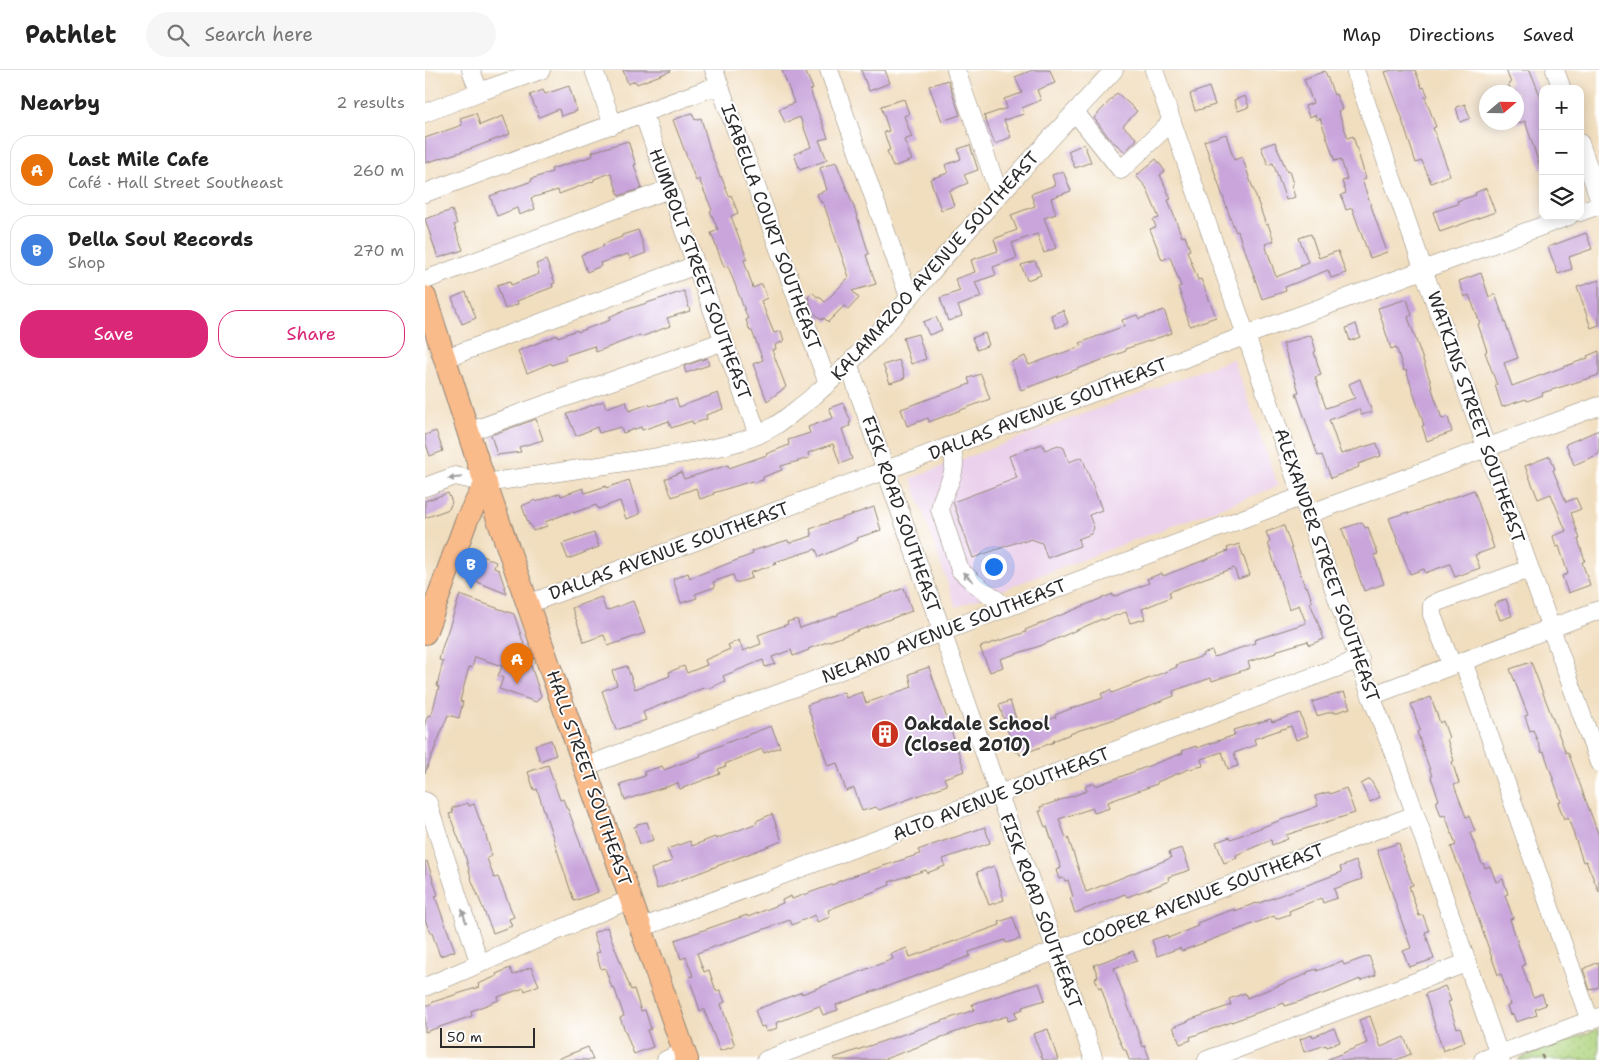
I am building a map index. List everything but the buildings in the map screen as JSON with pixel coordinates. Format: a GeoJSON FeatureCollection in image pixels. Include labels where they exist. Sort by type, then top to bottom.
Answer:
{"type":"FeatureCollection","features":[{"type":"Feature","properties":{"kind":"main road","name":"HALL STREET SOUTHEAST"},"geometry":{"type":"LineString","coordinates":[[425,297],[468,432],[641,928],[679,1057]]}},
{"type":"Feature","properties":{"kind":"main road"},"geometry":{"type":"LineString","coordinates":[[426,625],[467,519],[486,483]]}},
{"type":"Feature","properties":{"kind":"street"},"geometry":{"type":"LineString","coordinates":[[471,70],[479,92]]}},
{"type":"Feature","properties":{"kind":"street"},"geometry":{"type":"LineString","coordinates":[[425,112],[541,70]]}},
{"type":"Feature","properties":{"kind":"street"},"geometry":{"type":"LineString","coordinates":[[594,70],[613,125]]}},
{"type":"Feature","properties":{"kind":"street"},"geometry":{"type":"LineString","coordinates":[[829,70],[909,297]]}},
{"type":"Feature","properties":{"kind":"street"},"geometry":{"type":"LineString","coordinates":[[957,70],[999,194]]}},
{"type":"Feature","properties":{"kind":"street","name":"KALAMAZOO AVENUE SOUTHEAST"},"geometry":{"type":"LineString","coordinates":[[486,483],[732,445],[758,435],[785,419],[849,364],[999,194],[1113,70]]}},
{"type":"Feature","properties":{"kind":"street","name":"ALEXANDER STREET SOUTHEAST"},"geometry":{"type":"LineString","coordinates":[[1154,70],[1360,659],[1371,696],[1415,815],[1466,963],[1494,1058]]}},
{"type":"Feature","properties":{"kind":"street","name":"WATKINS STREET SOUTHEAST"},"geometry":{"type":"LineString","coordinates":[[1355,70],[1529,569],[1599,763]]}},
{"type":"Feature","properties":{"kind":"street"},"geometry":{"type":"LineString","coordinates":[[1555,70],[1561,85]]}},
{"type":"Feature","properties":{"kind":"street"},"geometry":{"type":"LineString","coordinates":[[425,193],[613,125],[717,78]]}},
{"type":"Feature","properties":{"kind":"street","name":"ISABELLA COURT SOUTHEAST"},"geometry":{"type":"LineString","coordinates":[[717,78],[828,384]]}},
{"type":"Feature","properties":{"kind":"street"},"geometry":{"type":"LineString","coordinates":[[1075,112],[1121,170],[1172,121]]}},
{"type":"Feature","properties":{"kind":"street","name":"HUMBOLT STREET SOUTHEAST"},"geometry":{"type":"LineString","coordinates":[[643,113],[758,435]]}},
{"type":"Feature","properties":{"kind":"street"},"geometry":{"type":"LineString","coordinates":[[1584,155],[1599,198]]}},
{"type":"Feature","properties":{"kind":"street"},"geometry":{"type":"LineString","coordinates":[[425,280],[669,189]]}},
{"type":"Feature","properties":{"kind":"street"},"geometry":{"type":"LineString","coordinates":[[1584,211],[1599,205]]}},
{"type":"Feature","properties":{"kind":"street","name":"DALLAS AVENUE SOUTHEAST"},"geometry":{"type":"LineString","coordinates":[[528,604],[1558,220]]}},
{"type":"Feature","properties":{"kind":"street"},"geometry":{"type":"LineString","coordinates":[[446,358],[696,265]]}},
{"type":"Feature","properties":{"kind":"street"},"geometry":{"type":"LineString","coordinates":[[468,432],[724,341]]}},
{"type":"Feature","properties":{"kind":"street","name":"FISK ROAD SOUTHEAST"},"geometry":{"type":"LineString","coordinates":[[849,364],[999,795],[1094,1060]]}},
{"type":"Feature","properties":{"kind":"street"},"geometry":{"type":"LineString","coordinates":[[1309,514],[1599,406]]}},
{"type":"Feature","properties":{"kind":"street"},"geometry":{"type":"LineString","coordinates":[[951,446],[954,455],[954,470],[941,502],[940,510],[960,570],[1006,608]]}},
{"type":"Feature","properties":{"kind":"street"},"geometry":{"type":"LineString","coordinates":[[425,487],[455,476],[486,483]]}},
{"type":"Feature","properties":{"kind":"street","name":"NELAND AVENUE SOUTHEAST"},"geometry":{"type":"LineString","coordinates":[[585,767],[1303,496]]}},
{"type":"Feature","properties":{"kind":"street"},"geometry":{"type":"LineString","coordinates":[[1494,1058],[1595,1019],[1457,663],[1432,615],[1432,605],[1439,601],[1529,569]]}},
{"type":"Feature","properties":{"kind":"street"},"geometry":{"type":"LineString","coordinates":[[1371,696],[1599,610]]}},
{"type":"Feature","properties":{"kind":"street","name":"ALTO AVENUE SOUTHEAST"},"geometry":{"type":"LineString","coordinates":[[641,928],[1360,659]]}},
{"type":"Feature","properties":{"kind":"street"},"geometry":{"type":"LineString","coordinates":[[425,801],[428,803],[479,962]]}},
{"type":"Feature","properties":{"kind":"street","name":"COOPER AVENUE SOUTHEAST"},"geometry":{"type":"LineString","coordinates":[[765,1060],[1415,815]]}},
{"type":"Feature","properties":{"kind":"street"},"geometry":{"type":"LineString","coordinates":[[425,986],[631,899]]}},
{"type":"Feature","properties":{"kind":"street"},"geometry":{"type":"LineString","coordinates":[[1207,1060],[1466,963]]}},
{"type":"Feature","properties":{"kind":"path"},"geometry":{"type":"LineString","coordinates":[[1541,1055],[1545,1060]]}},
{"type":"Feature","properties":{"kind":"shaded area"},"geometry":{"type":"Polygon","coordinates":[[[1233,359],[1278,486],[956,607],[911,478],[1233,359]]]}},
{"type":"Feature","properties":{"kind":"green space"},"geometry":{"type":"Polygon","coordinates":[[[1599,1029],[1599,1060],[1518,1060],[1521,1058],[1599,1029]]]}},
{"type":"Feature","properties":{"kind":"place","name":"Della Soul Records"},"geometry":{"type":"Point","coordinates":[471,589]}},
{"type":"Feature","properties":{"kind":"place","name":"Last Mile Cafe"},"geometry":{"type":"Point","coordinates":[517,684]}},
{"type":"Feature","properties":{"kind":"place","name":"Oakdale School (Closed 2010)"},"geometry":{"type":"Point","coordinates":[885,734]}}]}
